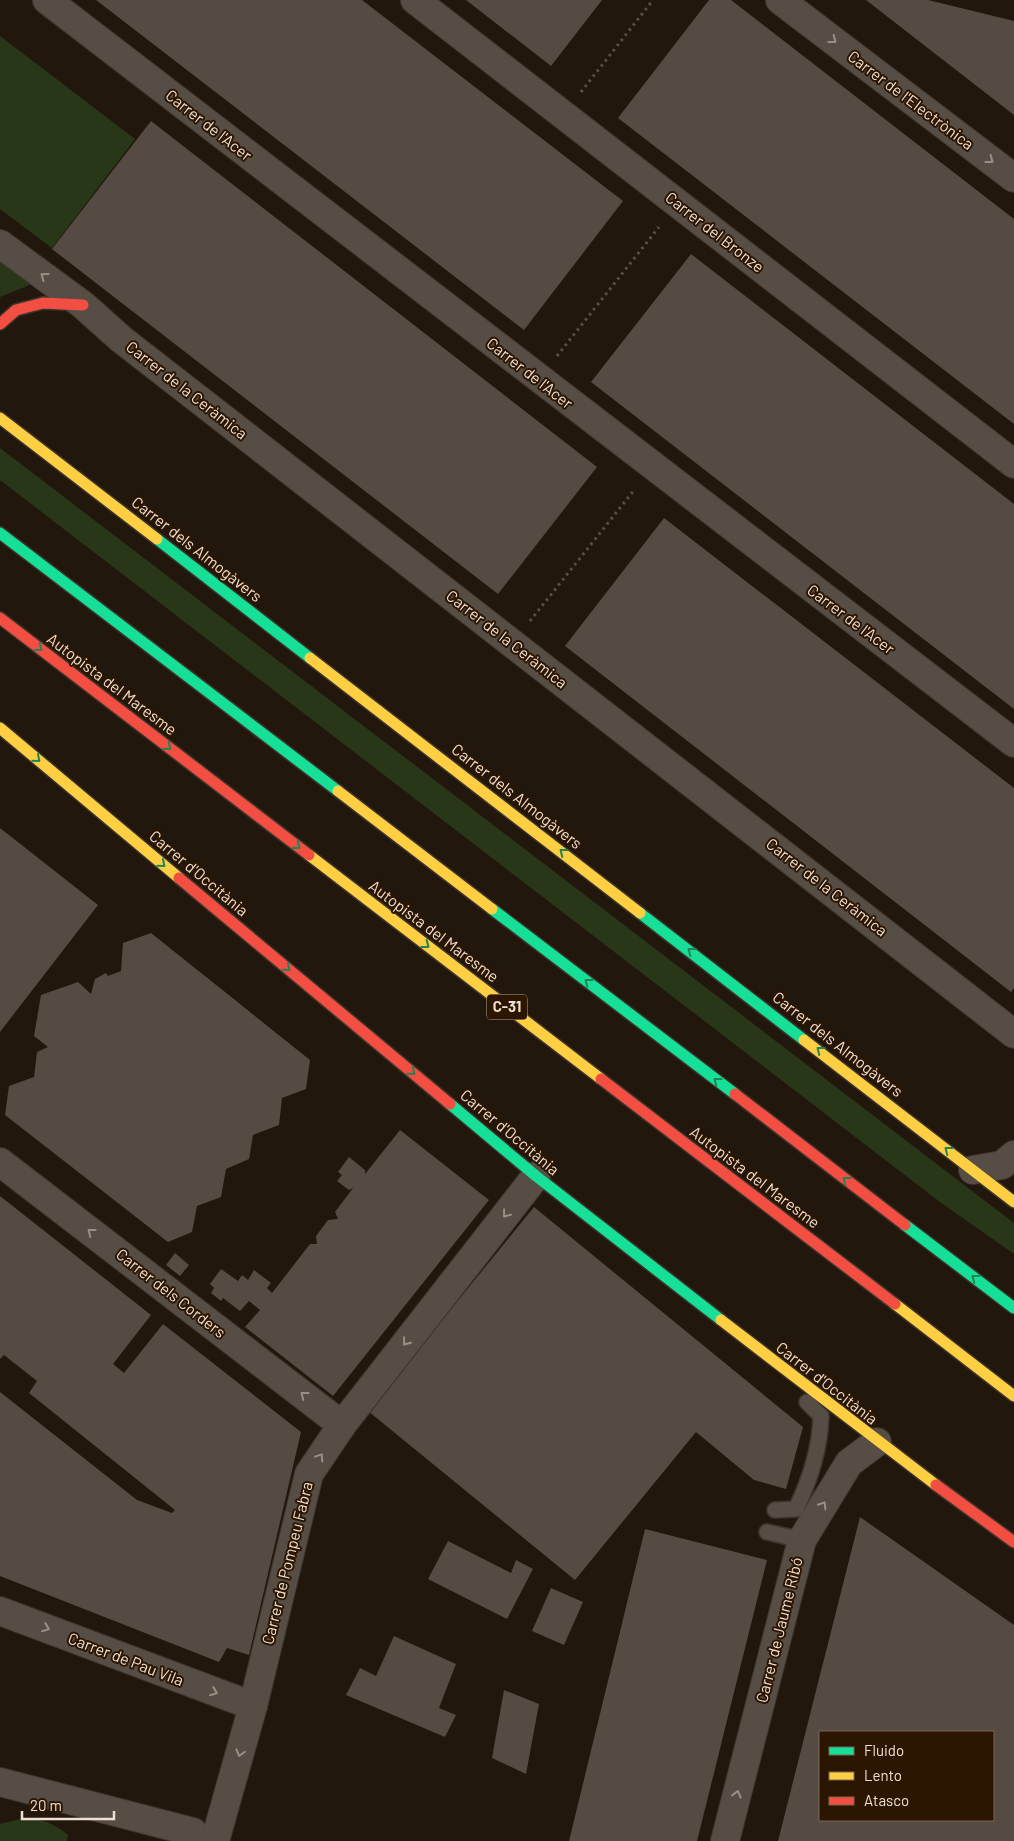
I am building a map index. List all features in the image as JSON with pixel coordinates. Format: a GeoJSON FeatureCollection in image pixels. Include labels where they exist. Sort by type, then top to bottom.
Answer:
{"type":"FeatureCollection","features":[{"type":"Feature","properties":{"kind":"main road"},"geometry":{"type":"LineString","coordinates":[[0,324],[16,310],[43,303],[83,305]]}},
{"type":"Feature","properties":{"kind":"main road","name":"Carrer dels Almogàvers"},"geometry":{"type":"LineString","coordinates":[[0,418],[1014,1202]]}},
{"type":"Feature","properties":{"kind":"main road"},"geometry":{"type":"LineString","coordinates":[[0,533],[1014,1308]]}},
{"type":"Feature","properties":{"kind":"main road","name":"Autopista del Maresme"},"geometry":{"type":"LineString","coordinates":[[0,618],[1014,1396]]}},
{"type":"Feature","properties":{"kind":"main road","name":"Carrer d'Occitània"},"geometry":{"type":"LineString","coordinates":[[0,728],[536,1176],[877,1442],[1014,1542]]}},
{"type":"Feature","properties":{"kind":"street","name":"Carrer de l'Acer"},"geometry":{"type":"LineString","coordinates":[[47,0],[538,380],[1014,743]]}},
{"type":"Feature","properties":{"kind":"street","name":"Carrer del Bronze"},"geometry":{"type":"LineString","coordinates":[[415,0],[1014,464]]}},
{"type":"Feature","properties":{"kind":"street","name":"Carrer de l'Electrònica"},"geometry":{"type":"LineString","coordinates":[[780,0],[800,10],[1014,178]]}},
{"type":"Feature","properties":{"kind":"street","name":"Carrer de la Ceràmica"},"geometry":{"type":"LineString","coordinates":[[0,244],[83,305],[129,345],[1014,1034]]}},
{"type":"Feature","properties":{"kind":"street"},"geometry":{"type":"LineString","coordinates":[[973,1170],[1002,1165],[1014,1154]]}},
{"type":"Feature","properties":{"kind":"street","name":"Carrer dels Corders"},"geometry":{"type":"LineString","coordinates":[[0,1162],[342,1424]]}},
{"type":"Feature","properties":{"kind":"street","name":"Carrer de Pompeu Fabra"},"geometry":{"type":"LineString","coordinates":[[215,1841],[253,1706],[309,1474],[342,1424],[536,1176]]}},
{"type":"Feature","properties":{"kind":"street","name":"Carrer de Jaume Ribó"},"geometry":{"type":"LineString","coordinates":[[726,1841],[802,1540],[849,1463],[877,1442]]}},
{"type":"Feature","properties":{"kind":"street","name":"Carrer de Pau Vila"},"geometry":{"type":"LineString","coordinates":[[0,1611],[253,1706]]}},
{"type":"Feature","properties":{"kind":"street"},"geometry":{"type":"LineString","coordinates":[[0,1782],[193,1832],[190,1841]]}},
{"type":"Feature","properties":{"kind":"lane"},"geometry":{"type":"LineString","coordinates":[[757,1348],[792,1387],[822,1416],[820,1438],[806,1488],[796,1509],[775,1510]]}},
{"type":"Feature","properties":{"kind":"lane"},"geometry":{"type":"LineString","coordinates":[[767,1532],[802,1540]]}},
{"type":"Feature","properties":{"kind":"path"},"geometry":{"type":"LineString","coordinates":[[563,114],[653,0]]}},
{"type":"Feature","properties":{"kind":"path"},"geometry":{"type":"LineString","coordinates":[[538,380],[678,203]]}},
{"type":"Feature","properties":{"kind":"path"},"geometry":{"type":"LineString","coordinates":[[512,643],[653,467]]}},
{"type":"Feature","properties":{"kind":"green space"},"geometry":{"type":"Polygon","coordinates":[[[0,36],[135,139],[52,248],[0,209],[0,36]]]}},
{"type":"Feature","properties":{"kind":"green space"},"geometry":{"type":"Polygon","coordinates":[[[0,259],[32,284],[0,297],[0,259]]]}},
{"type":"Feature","properties":{"kind":"green space"},"geometry":{"type":"Polygon","coordinates":[[[0,448],[1014,1223],[1014,1254],[940,1202],[0,480],[0,448]]]}},
{"type":"Feature","properties":{"kind":"green space"},"geometry":{"type":"Polygon","coordinates":[[[24,1818],[42,1820],[53,1825],[68,1835],[67,1841],[0,1841],[0,1824],[24,1818]]]}},
{"type":"Feature","properties":{"kind":"building"},"geometry":{"type":"Polygon","coordinates":[[[96,0],[362,0],[623,201],[524,330],[96,0]]]}},
{"type":"Feature","properties":{"kind":"building"},"geometry":{"type":"Polygon","coordinates":[[[466,0],[602,0],[551,66],[466,0]]]}},
{"type":"Feature","properties":{"kind":"building"},"geometry":{"type":"Polygon","coordinates":[[[709,0],[731,0],[1014,219],[1014,424],[618,118],[709,0]]]}},
{"type":"Feature","properties":{"kind":"building"},"geometry":{"type":"Polygon","coordinates":[[[866,0],[928,0],[1014,21],[1014,115],[866,0]]]}},
{"type":"Feature","properties":{"kind":"building"},"geometry":{"type":"Polygon","coordinates":[[[151,121],[597,467],[498,594],[52,249],[151,121]]]}},
{"type":"Feature","properties":{"kind":"building"},"geometry":{"type":"Polygon","coordinates":[[[691,254],[1014,504],[1014,709],[591,382],[691,254]]]}},
{"type":"Feature","properties":{"kind":"building"},"geometry":{"type":"Polygon","coordinates":[[[664,518],[1014,788],[1014,988],[1011,992],[565,646],[664,518]]]}},
{"type":"Feature","properties":{"kind":"building"},"geometry":{"type":"Polygon","coordinates":[[[0,828],[98,905],[0,1032],[0,828]]]}},
{"type":"Feature","properties":{"kind":"building"},"geometry":{"type":"Polygon","coordinates":[[[151,933],[310,1060],[306,1089],[282,1098],[279,1125],[253,1135],[249,1159],[226,1169],[221,1197],[197,1206],[192,1232],[168,1242],[5,1115],[9,1086],[34,1077],[37,1052],[48,1047],[34,1036],[41,995],[78,982],[91,994],[95,979],[106,973],[108,976],[121,971],[123,943],[151,933]]]}},
{"type":"Feature","properties":{"kind":"building"},"geometry":{"type":"Polygon","coordinates":[[[400,1130],[489,1200],[333,1396],[245,1327],[260,1310],[249,1301],[240,1311],[223,1298],[221,1301],[211,1293],[214,1288],[210,1284],[221,1269],[238,1281],[242,1275],[248,1280],[254,1270],[271,1283],[267,1288],[272,1293],[310,1244],[317,1244],[316,1236],[328,1220],[338,1219],[335,1212],[353,1188],[349,1190],[337,1181],[342,1175],[338,1172],[349,1157],[365,1170],[365,1174],[400,1130]]]}},
{"type":"Feature","properties":{"kind":"building"},"geometry":{"type":"Polygon","coordinates":[[[0,1196],[151,1315],[113,1364],[124,1373],[163,1324],[301,1432],[249,1655],[227,1648],[219,1662],[0,1576],[0,1392],[137,1500],[172,1513],[175,1510],[29,1393],[37,1381],[4,1355],[0,1359],[0,1196]]]}},
{"type":"Feature","properties":{"kind":"building"},"geometry":{"type":"Polygon","coordinates":[[[534,1207],[803,1427],[786,1489],[754,1480],[696,1432],[575,1580],[368,1411],[534,1207]]]}},
{"type":"Feature","properties":{"kind":"building"},"geometry":{"type":"Polygon","coordinates":[[[175,1253],[189,1265],[180,1276],[166,1265],[175,1253]]]}},
{"type":"Feature","properties":{"kind":"building"},"geometry":{"type":"Polygon","coordinates":[[[860,1517],[1014,1625],[1014,1841],[778,1841],[860,1517]]]}},
{"type":"Feature","properties":{"kind":"building"},"geometry":{"type":"Polygon","coordinates":[[[645,1529],[767,1560],[697,1841],[569,1841],[645,1529]]]}},
{"type":"Feature","properties":{"kind":"building"},"geometry":{"type":"Polygon","coordinates":[[[448,1541],[511,1573],[516,1560],[533,1569],[507,1619],[428,1579],[448,1541]]]}},
{"type":"Feature","properties":{"kind":"building"},"geometry":{"type":"Polygon","coordinates":[[[551,1588],[583,1602],[564,1645],[532,1631],[551,1588]]]}},
{"type":"Feature","properties":{"kind":"building"},"geometry":{"type":"Polygon","coordinates":[[[394,1636],[456,1664],[439,1708],[456,1715],[445,1737],[346,1695],[360,1668],[376,1676],[394,1636]]]}},
{"type":"Feature","properties":{"kind":"building"},"geometry":{"type":"Polygon","coordinates":[[[504,1690],[539,1704],[526,1774],[492,1758],[504,1690]]]}},
{"type":"Feature","properties":{"kind":"traffic: fast"},"geometry":{"type":"LineString","coordinates":[[0,533],[338,791]]}},
{"type":"Feature","properties":{"kind":"traffic: fast"},"geometry":{"type":"LineString","coordinates":[[157,539],[310,658]]}},
{"type":"Feature","properties":{"kind":"traffic: fast"},"geometry":{"type":"LineString","coordinates":[[492,909],[735,1094]]}},
{"type":"Feature","properties":{"kind":"traffic: fast"},"geometry":{"type":"LineString","coordinates":[[640,913],[804,1040]]}},
{"type":"Feature","properties":{"kind":"traffic: fast"},"geometry":{"type":"LineString","coordinates":[[450,1104],[536,1176],[721,1320]]}},
{"type":"Feature","properties":{"kind":"traffic: fast"},"geometry":{"type":"LineString","coordinates":[[905,1225],[1014,1308]]}},
{"type":"Feature","properties":{"kind":"traffic: slow"},"geometry":{"type":"LineString","coordinates":[[0,418],[157,539]]}},
{"type":"Feature","properties":{"kind":"traffic: slow"},"geometry":{"type":"LineString","coordinates":[[310,658],[640,913]]}},
{"type":"Feature","properties":{"kind":"traffic: slow"},"geometry":{"type":"LineString","coordinates":[[0,728],[179,878]]}},
{"type":"Feature","properties":{"kind":"traffic: slow"},"geometry":{"type":"LineString","coordinates":[[338,791],[492,909]]}},
{"type":"Feature","properties":{"kind":"traffic: slow"},"geometry":{"type":"LineString","coordinates":[[309,855],[601,1079]]}},
{"type":"Feature","properties":{"kind":"traffic: slow"},"geometry":{"type":"LineString","coordinates":[[804,1040],[1014,1202]]}},
{"type":"Feature","properties":{"kind":"traffic: slow"},"geometry":{"type":"LineString","coordinates":[[895,1304],[1014,1396]]}},
{"type":"Feature","properties":{"kind":"traffic: slow"},"geometry":{"type":"LineString","coordinates":[[721,1320],[936,1485]]}},
{"type":"Feature","properties":{"kind":"traffic: jam"},"geometry":{"type":"LineString","coordinates":[[0,324],[16,310],[43,303],[83,305]]}},
{"type":"Feature","properties":{"kind":"traffic: jam"},"geometry":{"type":"LineString","coordinates":[[0,618],[309,855]]}},
{"type":"Feature","properties":{"kind":"traffic: jam"},"geometry":{"type":"LineString","coordinates":[[179,878],[450,1104]]}},
{"type":"Feature","properties":{"kind":"traffic: jam"},"geometry":{"type":"LineString","coordinates":[[601,1079],[895,1304]]}},
{"type":"Feature","properties":{"kind":"traffic: jam"},"geometry":{"type":"LineString","coordinates":[[735,1094],[905,1225]]}},
{"type":"Feature","properties":{"kind":"traffic: jam"},"geometry":{"type":"LineString","coordinates":[[936,1485],[1014,1542]]}}]}
